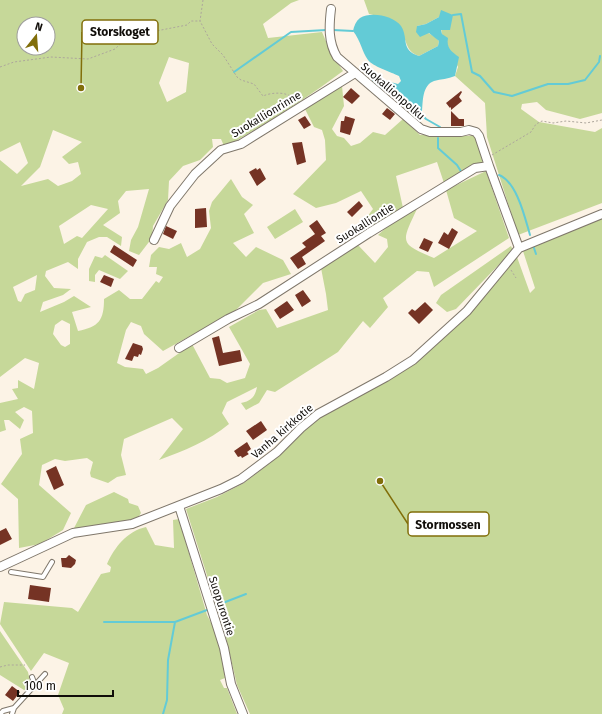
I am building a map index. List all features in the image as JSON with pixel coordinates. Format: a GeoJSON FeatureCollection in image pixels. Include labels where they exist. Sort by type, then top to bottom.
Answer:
{"type":"FeatureCollection","features":[{"type":"Feature","properties":{"kind":"street","name":"Suokallionpolku"},"geometry":{"type":"LineString","coordinates":[[331,9],[329,29],[332,49],[338,57],[421,129],[430,132],[461,132],[469,130],[476,132],[489,166]]}},
{"type":"Feature","properties":{"kind":"street","name":"Suokallionrinne"},"geometry":{"type":"LineString","coordinates":[[154,240],[170,206],[195,174],[214,155],[221,150],[241,144],[355,73]]}},
{"type":"Feature","properties":{"kind":"street"},"geometry":{"type":"LineString","coordinates":[[489,166],[519,248]]}},
{"type":"Feature","properties":{"kind":"street","name":"Suokalliontie"},"geometry":{"type":"LineString","coordinates":[[179,348],[228,319],[259,304],[369,233],[475,168],[489,166]]}},
{"type":"Feature","properties":{"kind":"street","name":"Vanha kirkkotie"},"geometry":{"type":"LineString","coordinates":[[0,567],[73,533],[132,524],[221,489],[241,478],[277,452],[301,428],[318,414],[412,360],[467,311],[519,248],[602,214]]}},
{"type":"Feature","properties":{"kind":"street","name":"Suopurontie"},"geometry":{"type":"LineString","coordinates":[[179,506],[221,636],[231,684],[244,714]]}},
{"type":"Feature","properties":{"kind":"lane"},"geometry":{"type":"LineString","coordinates":[[11,572],[43,577],[52,562]]}},
{"type":"Feature","properties":{"kind":"lane"},"geometry":{"type":"LineString","coordinates":[[12,714],[14,708],[45,674]]}},
{"type":"Feature","properties":{"kind":"lane"},"geometry":{"type":"LineString","coordinates":[[32,677],[35,685]]}},
{"type":"Feature","properties":{"kind":"lane"},"geometry":{"type":"LineString","coordinates":[[0,714],[3,711],[14,708]]}},
{"type":"Feature","properties":{"kind":"path"},"geometry":{"type":"LineString","coordinates":[[203,0],[200,21],[212,44],[223,55],[237,77],[241,80],[254,84],[264,96],[275,93],[290,96],[300,108]]}},
{"type":"Feature","properties":{"kind":"path"},"geometry":{"type":"LineString","coordinates":[[0,68],[14,62],[52,57],[88,59],[115,49],[133,32],[178,27],[187,25],[191,21],[200,21]]}},
{"type":"Feature","properties":{"kind":"path"},"geometry":{"type":"LineString","coordinates":[[486,156],[495,155],[513,144],[518,139],[531,132],[536,124],[542,120],[553,123],[566,121],[586,123],[602,120]]}},
{"type":"Feature","properties":{"kind":"path"},"geometry":{"type":"LineString","coordinates":[[506,262],[516,278]]}},
{"type":"Feature","properties":{"kind":"path"},"geometry":{"type":"LineString","coordinates":[[0,667],[8,665],[25,665]]}},
{"type":"Feature","properties":{"kind":"green space"},"geometry":{"type":"Polygon","coordinates":[[[0,0],[299,0],[291,3],[263,24],[268,38],[322,32],[331,53],[343,71],[289,108],[236,140],[224,146],[221,139],[212,139],[213,147],[200,160],[183,166],[169,181],[168,200],[153,226],[152,238],[139,255],[129,251],[131,240],[138,227],[149,189],[126,191],[118,201],[120,213],[103,225],[122,237],[121,246],[107,237],[99,237],[87,242],[78,259],[78,269],[68,262],[46,271],[45,276],[54,288],[71,289],[63,295],[43,302],[40,312],[74,296],[91,307],[72,312],[78,331],[91,327],[99,321],[101,317],[104,299],[119,290],[130,299],[142,299],[156,281],[159,283],[163,277],[156,274],[157,267],[149,267],[151,255],[159,247],[169,249],[181,243],[187,257],[200,249],[211,228],[209,211],[212,202],[231,179],[242,197],[253,205],[244,214],[254,233],[233,243],[246,257],[256,247],[283,260],[291,274],[263,283],[235,311],[163,351],[144,334],[141,326],[131,322],[126,330],[117,363],[125,367],[143,369],[146,374],[158,368],[192,344],[210,378],[220,379],[227,383],[245,378],[250,364],[229,327],[259,310],[266,309],[277,328],[328,310],[321,268],[358,245],[375,263],[388,247],[387,239],[378,235],[389,225],[417,209],[408,229],[406,241],[414,249],[434,258],[477,231],[454,218],[446,190],[486,171],[509,238],[434,287],[429,272],[417,271],[383,298],[388,307],[370,328],[363,321],[338,352],[275,392],[267,390],[259,403],[246,410],[241,403],[252,398],[257,387],[227,402],[222,413],[229,424],[213,436],[196,445],[159,460],[183,429],[172,418],[124,439],[121,455],[126,475],[117,477],[108,483],[91,477],[90,473],[93,462],[87,458],[65,461],[55,459],[42,465],[39,485],[71,513],[63,530],[40,544],[19,548],[18,499],[1,484],[22,454],[20,439],[33,433],[32,411],[24,407],[15,412],[24,420],[20,429],[9,420],[4,420],[6,430],[0,432],[0,403],[18,399],[12,389],[18,388],[18,380],[34,389],[39,363],[25,358],[0,377],[0,160],[17,174],[28,163],[20,142],[0,152],[0,0]],[[169,57],[159,83],[167,102],[186,92],[189,63],[169,57]],[[53,130],[40,167],[21,186],[48,179],[58,186],[72,181],[81,174],[78,162],[69,164],[62,157],[82,142],[53,130]],[[91,205],[59,226],[64,244],[77,236],[82,238],[108,209],[91,205]],[[37,275],[13,287],[18,301],[21,302],[25,294],[35,290],[37,275]],[[62,320],[55,325],[53,334],[61,345],[65,347],[70,344],[70,324],[62,320]]]}},
{"type":"Feature","properties":{"kind":"green space"},"geometry":{"type":"Polygon","coordinates":[[[364,0],[602,0],[602,113],[580,119],[546,110],[537,102],[522,104],[521,109],[539,122],[595,132],[602,128],[602,203],[518,235],[487,137],[485,103],[455,76],[458,67],[442,34],[439,17],[426,24],[417,26],[439,41],[438,46],[419,56],[410,51],[403,35],[391,19],[369,14],[364,0]]]}},
{"type":"Feature","properties":{"kind":"green space"},"geometry":{"type":"Polygon","coordinates":[[[342,86],[344,106],[332,129],[337,136],[344,138],[351,146],[360,143],[373,132],[385,135],[403,119],[420,135],[476,136],[483,163],[444,183],[437,162],[396,176],[403,208],[369,231],[364,221],[373,209],[361,191],[336,203],[316,208],[293,194],[326,160],[325,140],[322,130],[314,127],[305,109],[342,86]]]}},
{"type":"Feature","properties":{"kind":"green space"},"geometry":{"type":"Polygon","coordinates":[[[295,209],[303,222],[275,239],[267,227],[295,209]]]}},
{"type":"Feature","properties":{"kind":"green space"},"geometry":{"type":"Polygon","coordinates":[[[602,217],[602,714],[250,714],[237,685],[224,629],[186,509],[217,497],[244,483],[271,462],[311,424],[330,411],[416,362],[465,318],[517,257],[530,293],[535,288],[522,248],[602,217]]]}},
{"type":"Feature","properties":{"kind":"green space"},"geometry":{"type":"Polygon","coordinates":[[[511,246],[513,250],[456,309],[447,312],[436,303],[441,295],[511,246]]]}},
{"type":"Feature","properties":{"kind":"green space"},"geometry":{"type":"Polygon","coordinates":[[[105,255],[128,271],[120,279],[99,270],[95,275],[95,282],[89,281],[89,269],[95,256],[102,258],[105,255]]]}},
{"type":"Feature","properties":{"kind":"green space"},"geometry":{"type":"Polygon","coordinates":[[[114,492],[128,499],[129,503],[138,506],[141,513],[137,519],[73,530],[86,505],[114,492]]]}},
{"type":"Feature","properties":{"kind":"green space"},"geometry":{"type":"Polygon","coordinates":[[[179,519],[207,615],[218,636],[225,678],[220,680],[224,688],[227,688],[237,714],[62,714],[64,709],[58,695],[69,663],[44,653],[31,671],[0,624],[4,602],[72,608],[78,612],[101,574],[110,572],[111,567],[107,564],[117,546],[127,536],[146,527],[155,545],[174,548],[173,520],[179,519]]]}},
{"type":"Feature","properties":{"kind":"green space"},"geometry":{"type":"Polygon","coordinates":[[[0,631],[28,672],[31,686],[28,689],[24,690],[0,675],[0,631]]]}},
{"type":"Feature","properties":{"kind":"water"},"geometry":{"type":"Polygon","coordinates":[[[441,10],[453,15],[450,30],[441,30],[442,34],[448,38],[450,49],[459,57],[455,76],[430,83],[425,90],[422,112],[417,112],[390,87],[382,89],[372,86],[372,77],[380,75],[383,80],[398,84],[401,81],[399,76],[377,67],[368,60],[353,29],[357,21],[365,16],[376,15],[388,17],[398,22],[405,35],[407,47],[419,56],[438,46],[439,41],[429,33],[420,37],[416,32],[417,26],[426,24],[439,17],[441,10]]]}},
{"type":"Feature","properties":{"kind":"building"},"geometry":{"type":"Polygon","coordinates":[[[351,88],[360,96],[352,104],[343,97],[351,88]]]}},
{"type":"Feature","properties":{"kind":"building"},"geometry":{"type":"Polygon","coordinates":[[[461,91],[462,92],[459,97],[462,101],[451,110],[451,107],[450,108],[446,103],[461,91]]]}},
{"type":"Feature","properties":{"kind":"building"},"geometry":{"type":"Polygon","coordinates":[[[387,108],[395,114],[390,120],[382,114],[387,108]]]}},
{"type":"Feature","properties":{"kind":"building"},"geometry":{"type":"Polygon","coordinates":[[[451,111],[459,119],[464,119],[464,126],[451,126],[451,111]]]}},
{"type":"Feature","properties":{"kind":"building"},"geometry":{"type":"Polygon","coordinates":[[[305,116],[311,125],[304,129],[298,120],[305,116]]]}},
{"type":"Feature","properties":{"kind":"building"},"geometry":{"type":"Polygon","coordinates":[[[345,116],[355,119],[350,135],[340,132],[341,121],[344,121],[345,116]]]}},
{"type":"Feature","properties":{"kind":"building"},"geometry":{"type":"Polygon","coordinates":[[[302,142],[306,162],[297,165],[292,143],[302,142]]]}},
{"type":"Feature","properties":{"kind":"building"},"geometry":{"type":"Polygon","coordinates":[[[256,168],[257,170],[260,168],[266,179],[257,186],[249,172],[256,168]]]}},
{"type":"Feature","properties":{"kind":"building"},"geometry":{"type":"Polygon","coordinates":[[[359,201],[363,206],[352,217],[347,212],[359,201]]]}},
{"type":"Feature","properties":{"kind":"building"},"geometry":{"type":"Polygon","coordinates":[[[206,208],[207,227],[195,228],[195,209],[206,208]]]}},
{"type":"Feature","properties":{"kind":"building"},"geometry":{"type":"Polygon","coordinates":[[[317,220],[326,233],[321,236],[325,241],[302,257],[306,264],[298,269],[290,258],[306,247],[302,243],[315,234],[309,226],[317,220]]]}},
{"type":"Feature","properties":{"kind":"building"},"geometry":{"type":"Polygon","coordinates":[[[166,226],[177,231],[173,239],[163,234],[166,226]]]}},
{"type":"Feature","properties":{"kind":"building"},"geometry":{"type":"Polygon","coordinates":[[[452,228],[458,232],[449,249],[438,243],[444,232],[448,235],[452,228]]]}},
{"type":"Feature","properties":{"kind":"building"},"geometry":{"type":"Polygon","coordinates":[[[424,238],[433,242],[428,252],[419,248],[424,238]]]}},
{"type":"Feature","properties":{"kind":"building"},"geometry":{"type":"Polygon","coordinates":[[[114,245],[137,260],[133,267],[110,252],[114,245]]]}},
{"type":"Feature","properties":{"kind":"building"},"geometry":{"type":"Polygon","coordinates":[[[104,275],[114,279],[111,287],[100,282],[104,275]]]}},
{"type":"Feature","properties":{"kind":"building"},"geometry":{"type":"Polygon","coordinates":[[[303,290],[311,301],[302,307],[295,295],[303,290]]]}},
{"type":"Feature","properties":{"kind":"building"},"geometry":{"type":"Polygon","coordinates":[[[287,301],[294,310],[280,319],[274,310],[287,301]]]}},
{"type":"Feature","properties":{"kind":"building"},"geometry":{"type":"Polygon","coordinates":[[[425,302],[433,310],[419,324],[408,313],[412,309],[415,311],[425,302]]]}},
{"type":"Feature","properties":{"kind":"building"},"geometry":{"type":"Polygon","coordinates":[[[219,336],[223,353],[240,350],[242,361],[219,366],[212,338],[219,336]]]}},
{"type":"Feature","properties":{"kind":"building"},"geometry":{"type":"Polygon","coordinates":[[[133,343],[142,346],[143,349],[141,355],[139,354],[138,357],[134,356],[132,361],[125,359],[133,343]]]}},
{"type":"Feature","properties":{"kind":"building"},"geometry":{"type":"Polygon","coordinates":[[[261,421],[267,430],[253,440],[246,431],[261,421]]]}},
{"type":"Feature","properties":{"kind":"building"},"geometry":{"type":"Polygon","coordinates":[[[247,442],[251,449],[247,452],[249,454],[242,458],[241,456],[238,457],[234,451],[247,442]]]}},
{"type":"Feature","properties":{"kind":"building"},"geometry":{"type":"Polygon","coordinates":[[[56,466],[64,485],[54,490],[46,471],[56,466]]]}},
{"type":"Feature","properties":{"kind":"building"},"geometry":{"type":"Polygon","coordinates":[[[6,528],[12,539],[0,545],[0,531],[6,528]]]}},
{"type":"Feature","properties":{"kind":"building"},"geometry":{"type":"Polygon","coordinates":[[[69,555],[76,560],[75,564],[71,568],[62,567],[61,558],[66,558],[69,555]]]}},
{"type":"Feature","properties":{"kind":"building"},"geometry":{"type":"Polygon","coordinates":[[[30,585],[51,588],[49,602],[28,599],[30,585]]]}},
{"type":"Feature","properties":{"kind":"building"},"geometry":{"type":"Polygon","coordinates":[[[12,686],[20,692],[13,701],[5,695],[12,686]]]}},
{"type":"Feature","properties":{"kind":"waterway"},"geometry":{"type":"LineString","coordinates":[[453,15],[461,14],[472,72],[480,76],[494,92],[512,96],[548,84],[568,84],[585,80],[599,62],[600,56]]}},
{"type":"Feature","properties":{"kind":"waterway"},"geometry":{"type":"LineString","coordinates":[[234,72],[291,32],[326,30]]}},
{"type":"Feature","properties":{"kind":"waterway"},"geometry":{"type":"LineString","coordinates":[[333,30],[353,31]]}},
{"type":"Feature","properties":{"kind":"waterway"},"geometry":{"type":"LineString","coordinates":[[419,112],[426,119],[440,127]]}},
{"type":"Feature","properties":{"kind":"waterway"},"geometry":{"type":"LineString","coordinates":[[438,138],[438,148],[457,165],[462,173]]}},
{"type":"Feature","properties":{"kind":"waterway"},"geometry":{"type":"LineString","coordinates":[[499,175],[511,185],[523,210],[530,235]]}},
{"type":"Feature","properties":{"kind":"waterway"},"geometry":{"type":"LineString","coordinates":[[533,245],[536,254]]}},
{"type":"Feature","properties":{"kind":"waterway"},"geometry":{"type":"LineString","coordinates":[[215,606],[246,594]]}},
{"type":"Feature","properties":{"kind":"waterway"},"geometry":{"type":"LineString","coordinates":[[163,714],[167,700],[168,660],[175,622],[207,610]]}},
{"type":"Feature","properties":{"kind":"waterway"},"geometry":{"type":"LineString","coordinates":[[104,622],[175,622]]}},
{"type":"Feature","properties":{"kind":"place","name":"Storskoget"},"geometry":{"type":"Point","coordinates":[81,88]}},
{"type":"Feature","properties":{"kind":"place","name":"Stormossen"},"geometry":{"type":"Point","coordinates":[380,481]}}]}
